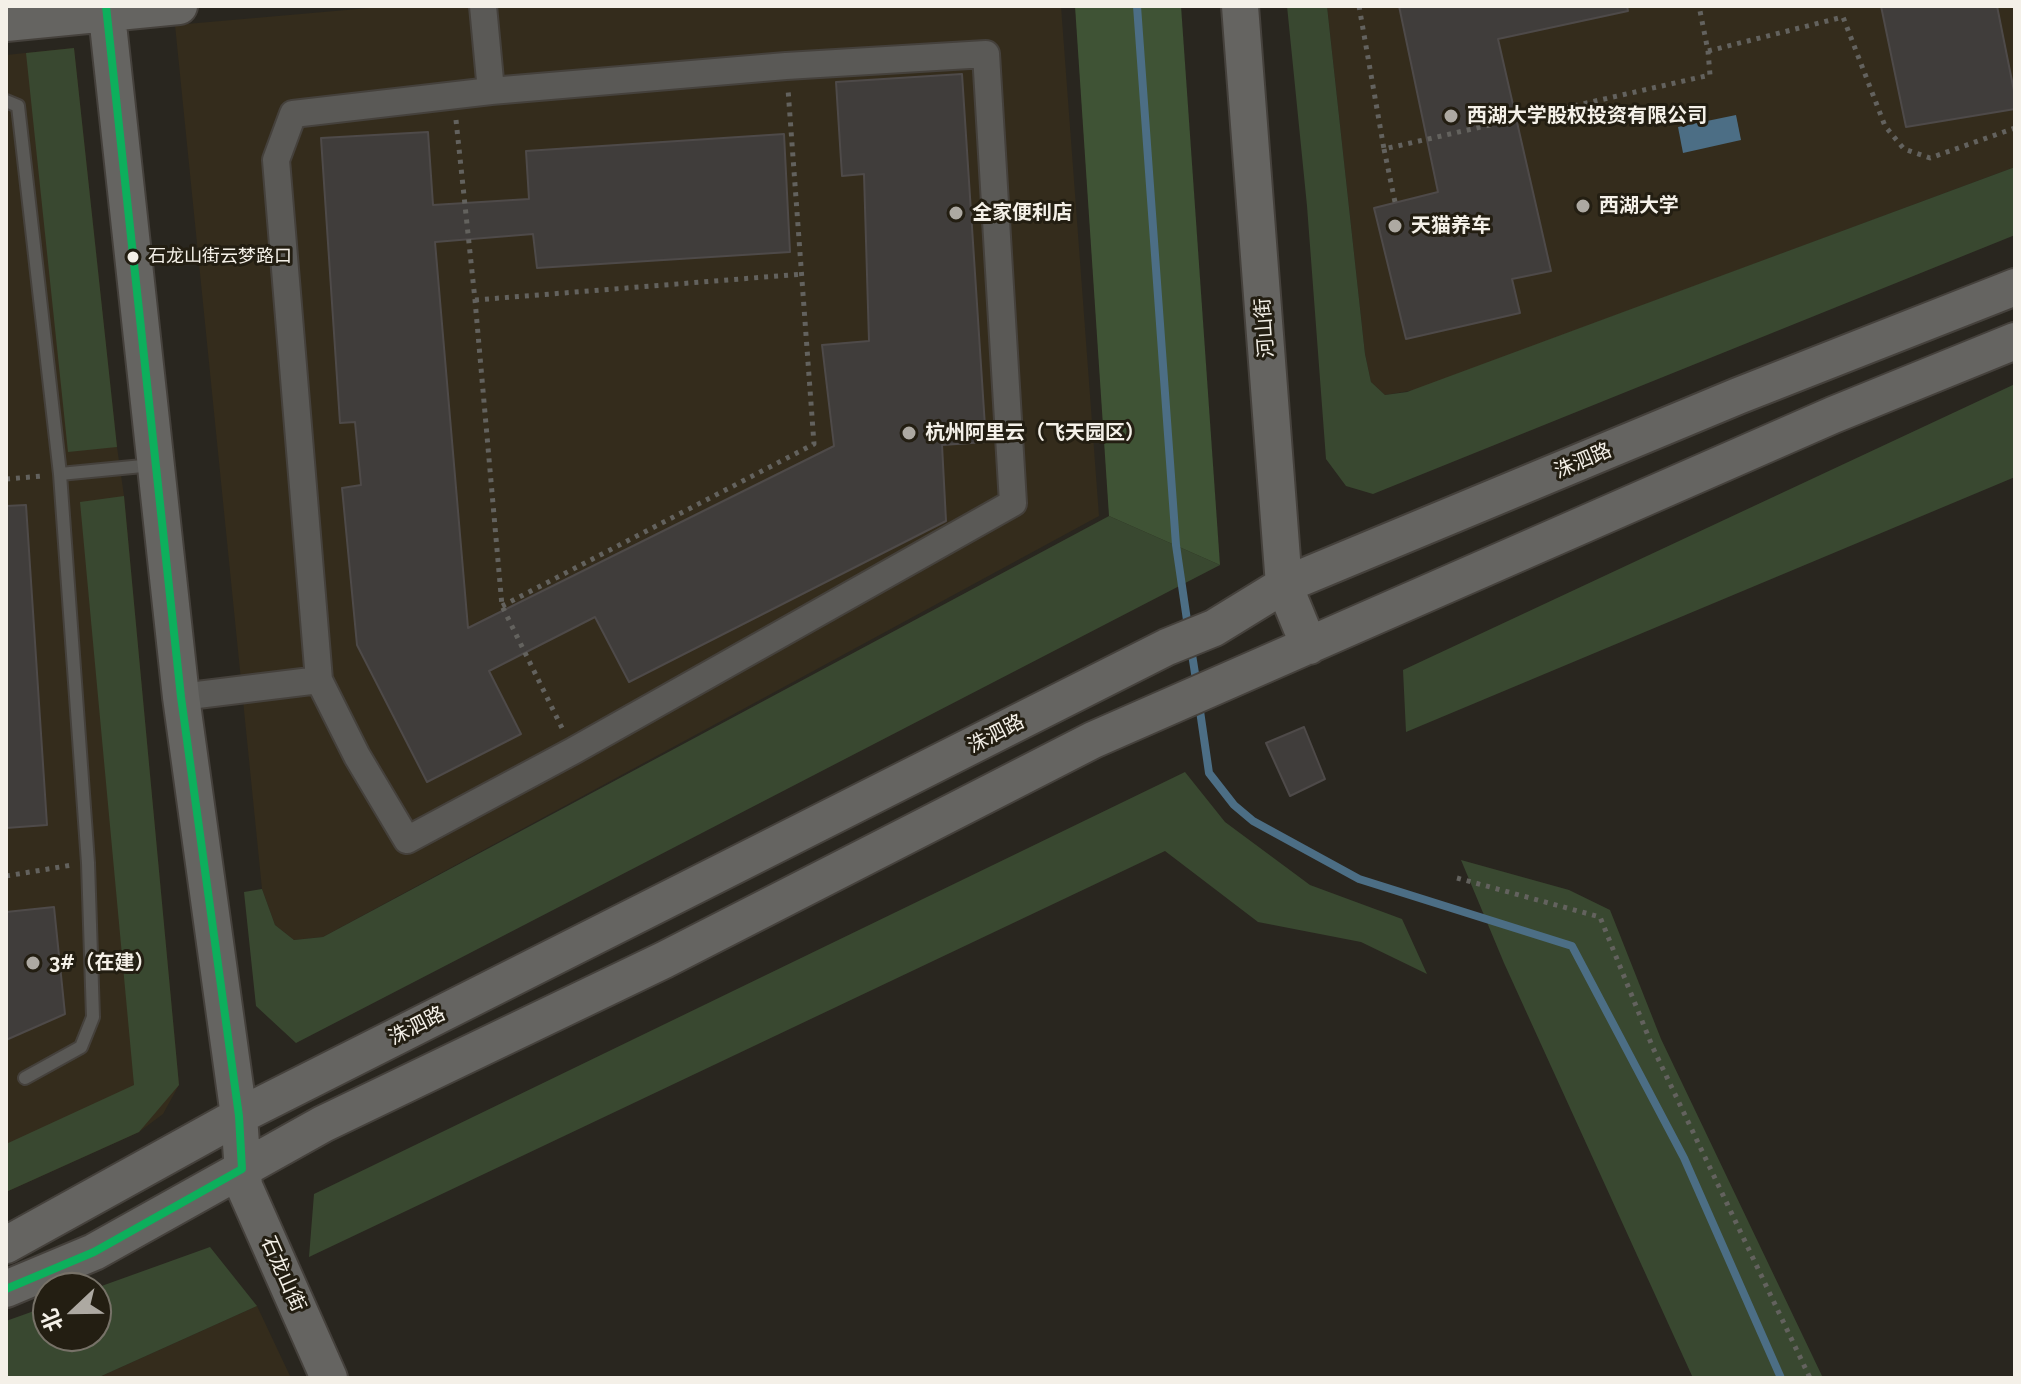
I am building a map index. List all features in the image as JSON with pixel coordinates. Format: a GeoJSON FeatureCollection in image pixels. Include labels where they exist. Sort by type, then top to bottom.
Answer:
{"type":"FeatureCollection","features":[{"type":"Feature","properties":{"kind":"street"},"geometry":{"type":"LineString","coordinates":[[6,23],[107,9],[179,6]]}},
{"type":"Feature","properties":{"kind":"street"},"geometry":{"type":"LineString","coordinates":[[483,6],[491,91]]}},
{"type":"Feature","properties":{"kind":"street","name":"河山街"},"geometry":{"type":"LineString","coordinates":[[1240,6],[1284,585],[1309,646]]}},
{"type":"Feature","properties":{"kind":"street"},"geometry":{"type":"LineString","coordinates":[[107,9],[181,697],[239,1116]]}},
{"type":"Feature","properties":{"kind":"street"},"geometry":{"type":"LineString","coordinates":[[986,54],[1013,503],[573,751],[407,840],[357,756],[319,680],[276,160],[293,114],[491,91],[786,66],[986,54]]}},
{"type":"Feature","properties":{"kind":"street","name":"洙泗路"},"geometry":{"type":"LineString","coordinates":[[6,1245],[239,1116],[1167,647],[1214,628],[1284,585],[1738,396],[2015,287]]}},
{"type":"Feature","properties":{"kind":"street"},"geometry":{"type":"LineString","coordinates":[[6,1289],[94,1252],[323,1124],[664,960],[1093,740],[1833,415],[2015,341]]}},
{"type":"Feature","properties":{"kind":"street"},"geometry":{"type":"LineString","coordinates":[[181,697],[319,680]]}},
{"type":"Feature","properties":{"kind":"street","name":"石龙山街"},"geometry":{"type":"LineString","coordinates":[[239,1116],[244,1186],[329,1378]]}},
{"type":"Feature","properties":{"kind":"lane"},"geometry":{"type":"LineString","coordinates":[[6,101],[18,106],[60,474],[88,863],[93,1017],[81,1047],[25,1078]]}},
{"type":"Feature","properties":{"kind":"lane"},"geometry":{"type":"LineString","coordinates":[[60,474],[155,464]]}},
{"type":"Feature","properties":{"kind":"path"},"geometry":{"type":"LineString","coordinates":[[1359,6],[1395,202]]}},
{"type":"Feature","properties":{"kind":"path"},"geometry":{"type":"LineString","coordinates":[[1384,149],[1710,75],[1699,6]]}},
{"type":"Feature","properties":{"kind":"path"},"geometry":{"type":"LineString","coordinates":[[1708,51],[1843,17],[1885,126],[1904,149],[1930,158],[2015,128]]}},
{"type":"Feature","properties":{"kind":"path"},"geometry":{"type":"LineString","coordinates":[[502,606],[814,444],[786,66]]}},
{"type":"Feature","properties":{"kind":"path"},"geometry":{"type":"LineString","coordinates":[[453,95],[502,606],[573,751]]}},
{"type":"Feature","properties":{"kind":"path"},"geometry":{"type":"LineString","coordinates":[[475,300],[803,274]]}},
{"type":"Feature","properties":{"kind":"path"},"geometry":{"type":"LineString","coordinates":[[6,479],[60,474]]}},
{"type":"Feature","properties":{"kind":"path"},"geometry":{"type":"LineString","coordinates":[[6,876],[88,863]]}},
{"type":"Feature","properties":{"kind":"path"},"geometry":{"type":"LineString","coordinates":[[1457,878],[1600,917],[1653,1048],[1810,1378]]}},
{"type":"Feature","properties":{"kind":"shaded area","name":"杭州阿里云（飞天园区）"},"geometry":{"type":"Polygon","coordinates":[[[392,6],[1061,6],[1099,516],[323,937],[294,940],[275,925],[262,889],[175,25],[392,6]]]}},
{"type":"Feature","properties":{"kind":"shaded area","name":"西湖大学"},"geometry":{"type":"Polygon","coordinates":[[[1327,6],[2015,6],[2015,167],[1415,390],[1385,395],[1371,382],[1365,354],[1327,6]]]}},
{"type":"Feature","properties":{"kind":"shaded area"},"geometry":{"type":"Polygon","coordinates":[[[74,48],[124,496],[179,1085],[163,1114],[139,1132],[6,1192],[6,55],[74,48]]]}},
{"type":"Feature","properties":{"kind":"shaded area"},"geometry":{"type":"Polygon","coordinates":[[[257,1306],[291,1378],[97,1378],[257,1306]]]}},
{"type":"Feature","properties":{"kind":"green space"},"geometry":{"type":"Polygon","coordinates":[[[1075,6],[1181,6],[1220,565],[1109,516],[1075,6]]]}},
{"type":"Feature","properties":{"kind":"green space"},"geometry":{"type":"Polygon","coordinates":[[[1287,6],[1327,6],[1365,354],[1371,382],[1385,395],[1407,392],[2015,167],[2015,235],[1373,494],[1346,486],[1326,459],[1307,206],[1287,6]]]}},
{"type":"Feature","properties":{"kind":"green space"},"geometry":{"type":"Polygon","coordinates":[[[74,48],[117,447],[68,452],[26,53],[74,48]]]}},
{"type":"Feature","properties":{"kind":"green space"},"geometry":{"type":"Polygon","coordinates":[[[2015,384],[2015,477],[1406,732],[1403,670],[2015,384]]]}},
{"type":"Feature","properties":{"kind":"green space"},"geometry":{"type":"Polygon","coordinates":[[[124,496],[179,1085],[139,1132],[6,1192],[6,1144],[134,1085],[80,502],[124,496]]]}},
{"type":"Feature","properties":{"kind":"green space"},"geometry":{"type":"Polygon","coordinates":[[[1109,516],[1220,565],[296,1043],[256,1006],[244,892],[262,889],[275,925],[294,940],[323,937],[1109,516]]]}},
{"type":"Feature","properties":{"kind":"green space"},"geometry":{"type":"Polygon","coordinates":[[[1185,772],[1225,822],[1310,885],[1402,919],[1427,974],[1361,942],[1258,922],[1165,851],[309,1257],[314,1194],[1185,772]]]}},
{"type":"Feature","properties":{"kind":"green space"},"geometry":{"type":"Polygon","coordinates":[[[1461,860],[1569,890],[1610,910],[1661,1039],[1823,1378],[1693,1378],[1504,963],[1461,860]]]}},
{"type":"Feature","properties":{"kind":"green space"},"geometry":{"type":"Polygon","coordinates":[[[210,1247],[257,1306],[97,1378],[6,1378],[6,1321],[32,1312],[32,1352],[112,1352],[112,1282],[210,1247]]]}},
{"type":"Feature","properties":{"kind":"water"},"geometry":{"type":"Polygon","coordinates":[[[1736,115],[1741,140],[1683,153],[1678,127],[1736,115]]]}},
{"type":"Feature","properties":{"kind":"building"},"geometry":{"type":"Polygon","coordinates":[[[1399,6],[1627,6],[1628,11],[1498,39],[1551,271],[1512,279],[1520,313],[1406,339],[1374,208],[1438,192],[1399,6]]]}},
{"type":"Feature","properties":{"kind":"building"},"geometry":{"type":"Polygon","coordinates":[[[1881,6],[1997,6],[2015,109],[1906,127],[1881,6]]]}},
{"type":"Feature","properties":{"kind":"building","name":"杭州阿里云（飞天园区）"},"geometry":{"type":"Polygon","coordinates":[[[962,74],[986,442],[942,445],[946,521],[629,682],[595,617],[489,671],[521,734],[427,782],[357,645],[342,488],[361,485],[355,422],[340,423],[321,138],[428,132],[433,205],[529,199],[526,151],[784,134],[790,252],[537,268],[533,234],[435,242],[468,628],[834,446],[822,345],[869,341],[864,174],[842,176],[836,82],[962,74]]]}},
{"type":"Feature","properties":{"kind":"building"},"geometry":{"type":"Polygon","coordinates":[[[26,505],[47,825],[6,828],[6,506],[26,505]]]}},
{"type":"Feature","properties":{"kind":"building"},"geometry":{"type":"Polygon","coordinates":[[[1304,727],[1325,779],[1290,796],[1266,743],[1304,727]]]}},
{"type":"Feature","properties":{"kind":"building","name":"3#（在建）"},"geometry":{"type":"Polygon","coordinates":[[[54,907],[65,1014],[6,1040],[6,912],[54,907]]]}},
{"type":"Feature","properties":{"kind":"waterway"},"geometry":{"type":"LineString","coordinates":[[1137,6],[1176,545],[1188,627]]}},
{"type":"Feature","properties":{"kind":"waterway"},"geometry":{"type":"LineString","coordinates":[[1191,648],[1197,686]]}},
{"type":"Feature","properties":{"kind":"waterway"},"geometry":{"type":"LineString","coordinates":[[1199,704],[1209,773],[1234,805],[1253,821],[1359,879],[1572,946],[1684,1158],[1781,1378]]}},
{"type":"Feature","properties":{"kind":"transit line"},"geometry":{"type":"LineString","coordinates":[[6,1289],[94,1252],[242,1169],[239,1116],[181,697],[106,6]]}},
{"type":"Feature","properties":{"kind":"place","name":"西湖大学股权投资有限公司"},"geometry":{"type":"Point","coordinates":[1451,116]}},
{"type":"Feature","properties":{"kind":"place","name":"西湖大学"},"geometry":{"type":"Point","coordinates":[1583,206]}},
{"type":"Feature","properties":{"kind":"place","name":"全家便利店"},"geometry":{"type":"Point","coordinates":[956,213]}},
{"type":"Feature","properties":{"kind":"place","name":"天猫养车"},"geometry":{"type":"Point","coordinates":[1395,226]}},
{"type":"Feature","properties":{"kind":"place","name":"石龙山街云梦路口"},"geometry":{"type":"Point","coordinates":[133,257]}},
{"type":"Feature","properties":{"kind":"place","name":"杭州阿里云（飞天园区）"},"geometry":{"type":"Point","coordinates":[909,433]}},
{"type":"Feature","properties":{"kind":"place","name":"3#（在建）"},"geometry":{"type":"Point","coordinates":[33,963]}}]}
